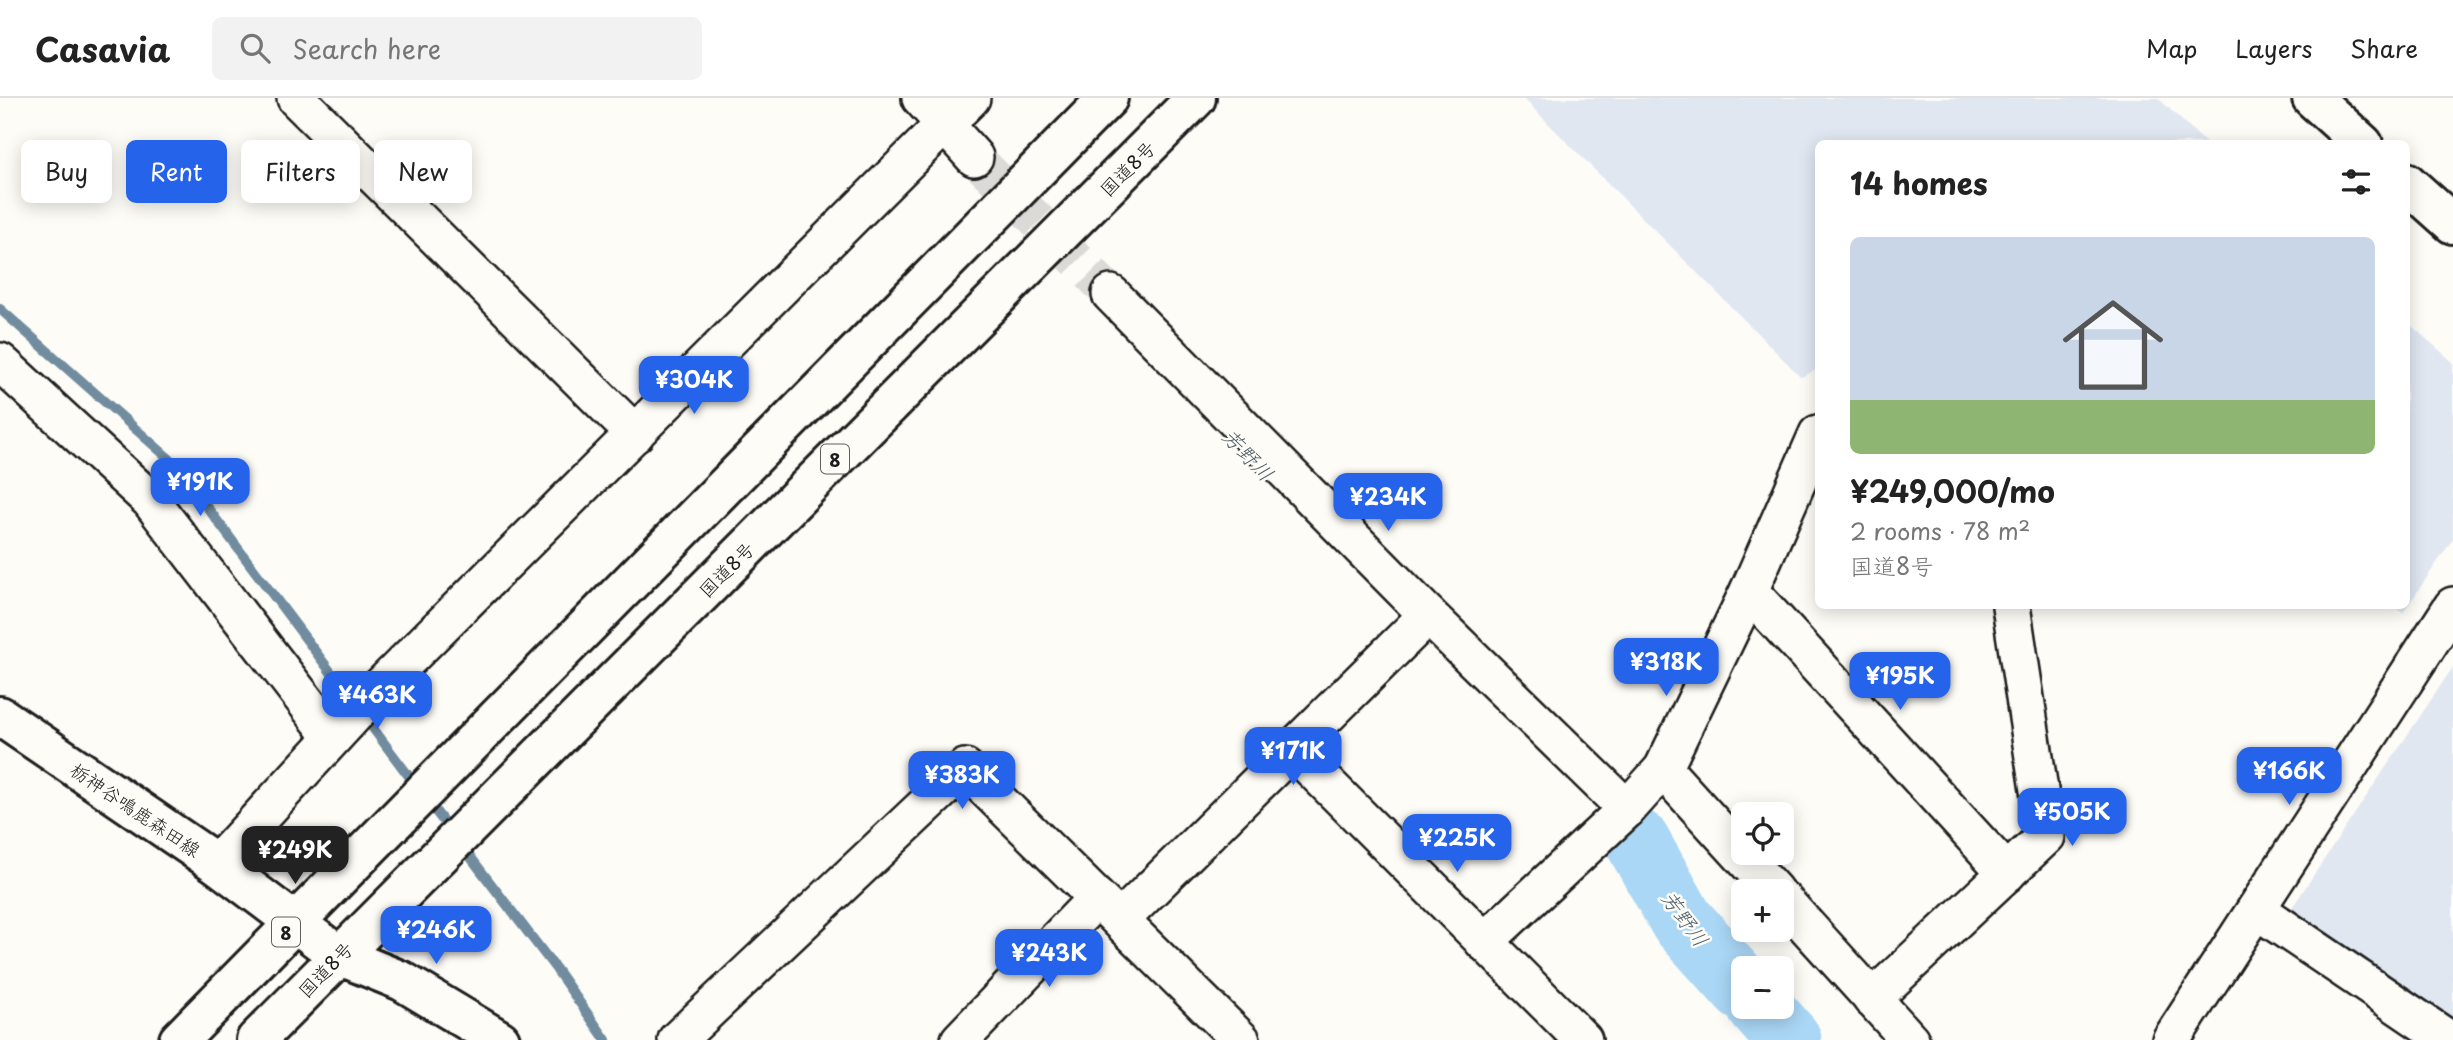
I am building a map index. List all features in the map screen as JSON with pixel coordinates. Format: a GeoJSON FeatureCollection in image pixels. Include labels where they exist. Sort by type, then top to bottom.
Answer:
{"type":"FeatureCollection","features":[{"type":"Feature","properties":{"kind":"main road","name":"8"},"geometry":{"type":"LineString","coordinates":[[179,1040],[1108,98]]}},
{"type":"Feature","properties":{"kind":"main road","name":"国道8号"},"geometry":{"type":"LineString","coordinates":[[256,1040],[1196,98]]}},
{"type":"Feature","properties":{"kind":"main road"},"geometry":{"type":"LineString","coordinates":[[2312,98],[2359,140]]}},
{"type":"Feature","properties":{"kind":"main road"},"geometry":{"type":"LineString","coordinates":[[2410,186],[2453,224]]}},
{"type":"Feature","properties":{"kind":"main road","name":"栃神谷鳴鹿森田線"},"geometry":{"type":"LineString","coordinates":[[0,716],[217,864],[338,956],[402,981],[500,1040]]}},
{"type":"Feature","properties":{"kind":"street"},"geometry":{"type":"LineString","coordinates":[[296,98],[635,434]]}},
{"type":"Feature","properties":{"kind":"street"},"geometry":{"type":"LineString","coordinates":[[921,98],[974,157]]}},
{"type":"Feature","properties":{"kind":"street"},"geometry":{"type":"LineString","coordinates":[[217,864],[375,692],[971,98]]}},
{"type":"Feature","properties":{"kind":"street"},"geometry":{"type":"LineString","coordinates":[[1111,294],[1428,615],[1627,809]]}},
{"type":"Feature","properties":{"kind":"street"},"geometry":{"type":"LineString","coordinates":[[0,362],[150,500],[335,733]]}},
{"type":"Feature","properties":{"kind":"street"},"geometry":{"type":"LineString","coordinates":[[1485,942],[1627,809],[1663,769],[1749,591],[1815,440]]}},
{"type":"Feature","properties":{"kind":"street"},"geometry":{"type":"LineString","coordinates":[[1749,591],[2007,873]]}},
{"type":"Feature","properties":{"kind":"street"},"geometry":{"type":"LineString","coordinates":[[2171,1040],[2453,606]]}},
{"type":"Feature","properties":{"kind":"street"},"geometry":{"type":"LineString","coordinates":[[1872,999],[2046,835],[2011,609]]}},
{"type":"Feature","properties":{"kind":"street"},"geometry":{"type":"LineString","coordinates":[[960,1040],[1291,748],[1428,615]]}},
{"type":"Feature","properties":{"kind":"street"},"geometry":{"type":"LineString","coordinates":[[1291,748],[1583,1040]]}},
{"type":"Feature","properties":{"kind":"street"},"geometry":{"type":"LineString","coordinates":[[677,1040],[965,768],[1241,1040]]}},
{"type":"Feature","properties":{"kind":"street"},"geometry":{"type":"LineString","coordinates":[[1663,769],[1763,879]]}},
{"type":"Feature","properties":{"kind":"street"},"geometry":{"type":"LineString","coordinates":[[2257,910],[2449,1040]]}},
{"type":"Feature","properties":{"kind":"street"},"geometry":{"type":"LineString","coordinates":[[1794,912],[1910,1040]]}},
{"type":"Feature","properties":{"kind":"shaded area"},"geometry":{"type":"Polygon","coordinates":[[[1523,98],[2158,98],[2203,140],[1815,140],[1815,370],[1801,377],[1523,98]]]}},
{"type":"Feature","properties":{"kind":"shaded area"},"geometry":{"type":"Polygon","coordinates":[[[2410,324],[2453,362],[2453,539],[2410,603],[2410,324]]]}},
{"type":"Feature","properties":{"kind":"shaded area"},"geometry":{"type":"Polygon","coordinates":[[[2453,667],[2453,1023],[2289,912],[2453,667]]]}},
{"type":"Feature","properties":{"kind":"waterway"},"geometry":{"type":"LineString","coordinates":[[0,309],[174,463],[417,787]]}},
{"type":"Feature","properties":{"kind":"waterway"},"geometry":{"type":"LineString","coordinates":[[427,800],[556,969],[606,1040]]}},
{"type":"Feature","properties":{"kind":"waterway","name":"芳野川"},"geometry":{"type":"LineString","coordinates":[[1637,841],[1682,921],[1731,976]]}},
{"type":"Feature","properties":{"kind":"waterway","name":"芳野川"},"geometry":{"type":"LineString","coordinates":[[1770,1019],[1789,1040]]}},
{"type":"Feature","properties":{"kind":"tunnel"},"geometry":{"type":"LineString","coordinates":[[974,157],[1111,294]]}}]}
